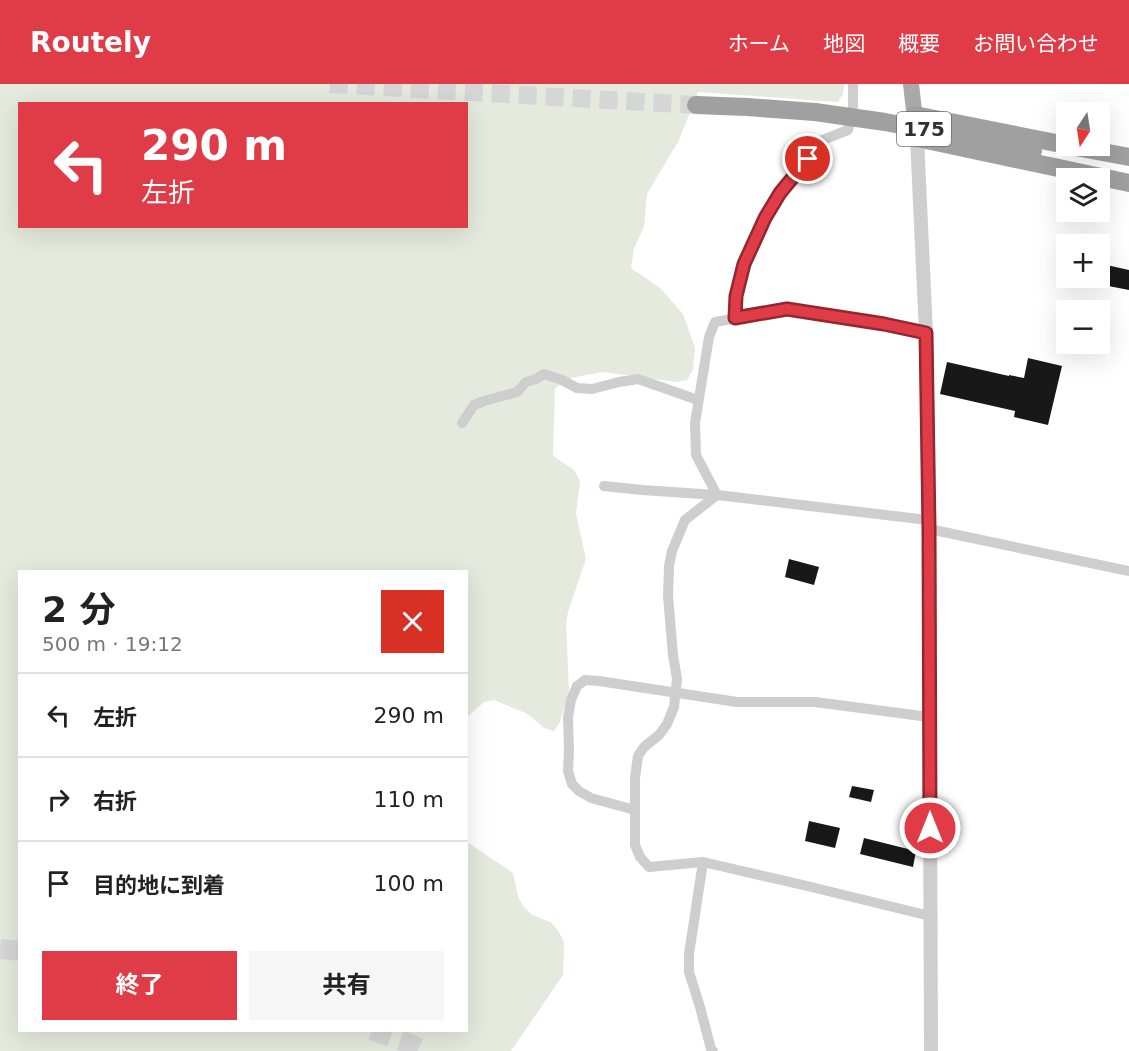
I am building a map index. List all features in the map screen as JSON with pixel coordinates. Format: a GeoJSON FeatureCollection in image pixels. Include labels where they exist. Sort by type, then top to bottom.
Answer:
{"type":"FeatureCollection","features":[{"type":"Feature","properties":{"kind":"highway","name":"175"},"geometry":{"type":"LineString","coordinates":[[696,105],[815,112],[885,122],[1129,170]]}},
{"type":"Feature","properties":{"kind":"highway","name":"175"},"geometry":{"type":"LineString","coordinates":[[915,115],[1056,143]]}},
{"type":"Feature","properties":{"kind":"highway","name":"175"},"geometry":{"type":"LineString","coordinates":[[917,138],[1129,183]]}},
{"type":"Feature","properties":{"kind":"highway","name":"175"},"geometry":{"type":"LineString","coordinates":[[1110,153],[1129,157]]}},
{"type":"Feature","properties":{"kind":"main road"},"geometry":{"type":"LineString","coordinates":[[911,84],[917,138]]}},
{"type":"Feature","properties":{"kind":"street"},"geometry":{"type":"LineString","coordinates":[[735,318],[736,296],[744,264],[765,218],[780,193],[820,141],[848,130],[853,106],[853,84]]}},
{"type":"Feature","properties":{"kind":"street"},"geometry":{"type":"LineString","coordinates":[[917,138],[926,333],[929,524],[931,1051]]}},
{"type":"Feature","properties":{"kind":"street"},"geometry":{"type":"LineString","coordinates":[[717,495],[696,456],[695,423],[709,337],[715,322],[787,309],[926,333]]}},
{"type":"Feature","properties":{"kind":"street"},"geometry":{"type":"LineString","coordinates":[[462,423],[474,405],[517,392],[526,382],[544,374],[578,388],[592,389],[638,379],[698,400]]}},
{"type":"Feature","properties":{"kind":"street"},"geometry":{"type":"LineString","coordinates":[[604,486],[717,495],[929,524],[1129,572]]}},
{"type":"Feature","properties":{"kind":"street"},"geometry":{"type":"LineString","coordinates":[[717,495],[685,519],[672,551],[668,596],[677,679],[674,707],[667,724],[638,756],[635,778],[635,846],[640,857],[649,867],[703,862],[930,916]]}},
{"type":"Feature","properties":{"kind":"street"},"geometry":{"type":"LineString","coordinates":[[635,810],[591,798],[579,791],[572,783],[568,771],[568,717],[577,686],[585,680],[737,702],[815,702],[930,717]]}},
{"type":"Feature","properties":{"kind":"street"},"geometry":{"type":"LineString","coordinates":[[703,862],[689,954],[689,972],[713,1051]]}},
{"type":"Feature","properties":{"kind":"shaded area"},"geometry":{"type":"Polygon","coordinates":[[[0,84],[844,84],[843,94],[838,102],[698,92],[679,140],[647,194],[644,227],[634,248],[631,268],[660,288],[683,314],[695,348],[693,370],[687,380],[677,382],[603,372],[570,378],[555,388],[553,456],[574,470],[580,481],[576,514],[586,559],[568,612],[566,623],[569,691],[560,722],[554,731],[544,728],[528,714],[494,700],[484,702],[468,716],[468,570],[18,570],[18,1032],[468,1032],[468,843],[513,873],[518,896],[523,906],[531,914],[552,923],[564,942],[563,975],[511,1051],[0,1051],[0,84]]]}},
{"type":"Feature","properties":{"kind":"building"},"geometry":{"type":"Polygon","coordinates":[[[1110,266],[1129,270],[1129,290],[1110,286],[1110,266]]]}},
{"type":"Feature","properties":{"kind":"building"},"geometry":{"type":"Polygon","coordinates":[[[1028,358],[1062,366],[1048,425],[1014,417],[1015,411],[940,394],[947,362],[1024,378],[1028,358]]]}},
{"type":"Feature","properties":{"kind":"building"},"geometry":{"type":"Polygon","coordinates":[[[789,559],[819,567],[814,585],[785,577],[789,559]]]}},
{"type":"Feature","properties":{"kind":"building"},"geometry":{"type":"Polygon","coordinates":[[[852,786],[874,790],[871,802],[849,797],[852,786]]]}},
{"type":"Feature","properties":{"kind":"building"},"geometry":{"type":"Polygon","coordinates":[[[809,821],[840,828],[835,848],[805,841],[809,821]]]}},
{"type":"Feature","properties":{"kind":"building"},"geometry":{"type":"Polygon","coordinates":[[[864,838],[916,851],[913,867],[860,854],[864,838]]]}},
{"type":"Feature","properties":{"kind":"tunnel"},"geometry":{"type":"LineString","coordinates":[[330,84],[696,105]]}},
{"type":"Feature","properties":{"kind":"tunnel"},"geometry":{"type":"LineString","coordinates":[[0,949],[18,951]]}},
{"type":"Feature","properties":{"kind":"tunnel"},"geometry":{"type":"LineString","coordinates":[[378,1032],[424,1051]]}},
{"type":"Feature","properties":{"kind":"route"},"geometry":{"type":"LineString","coordinates":[[808,159],[780,193],[765,218],[744,264],[736,296],[735,318],[787,309],[926,333],[930,828]]}}]}
